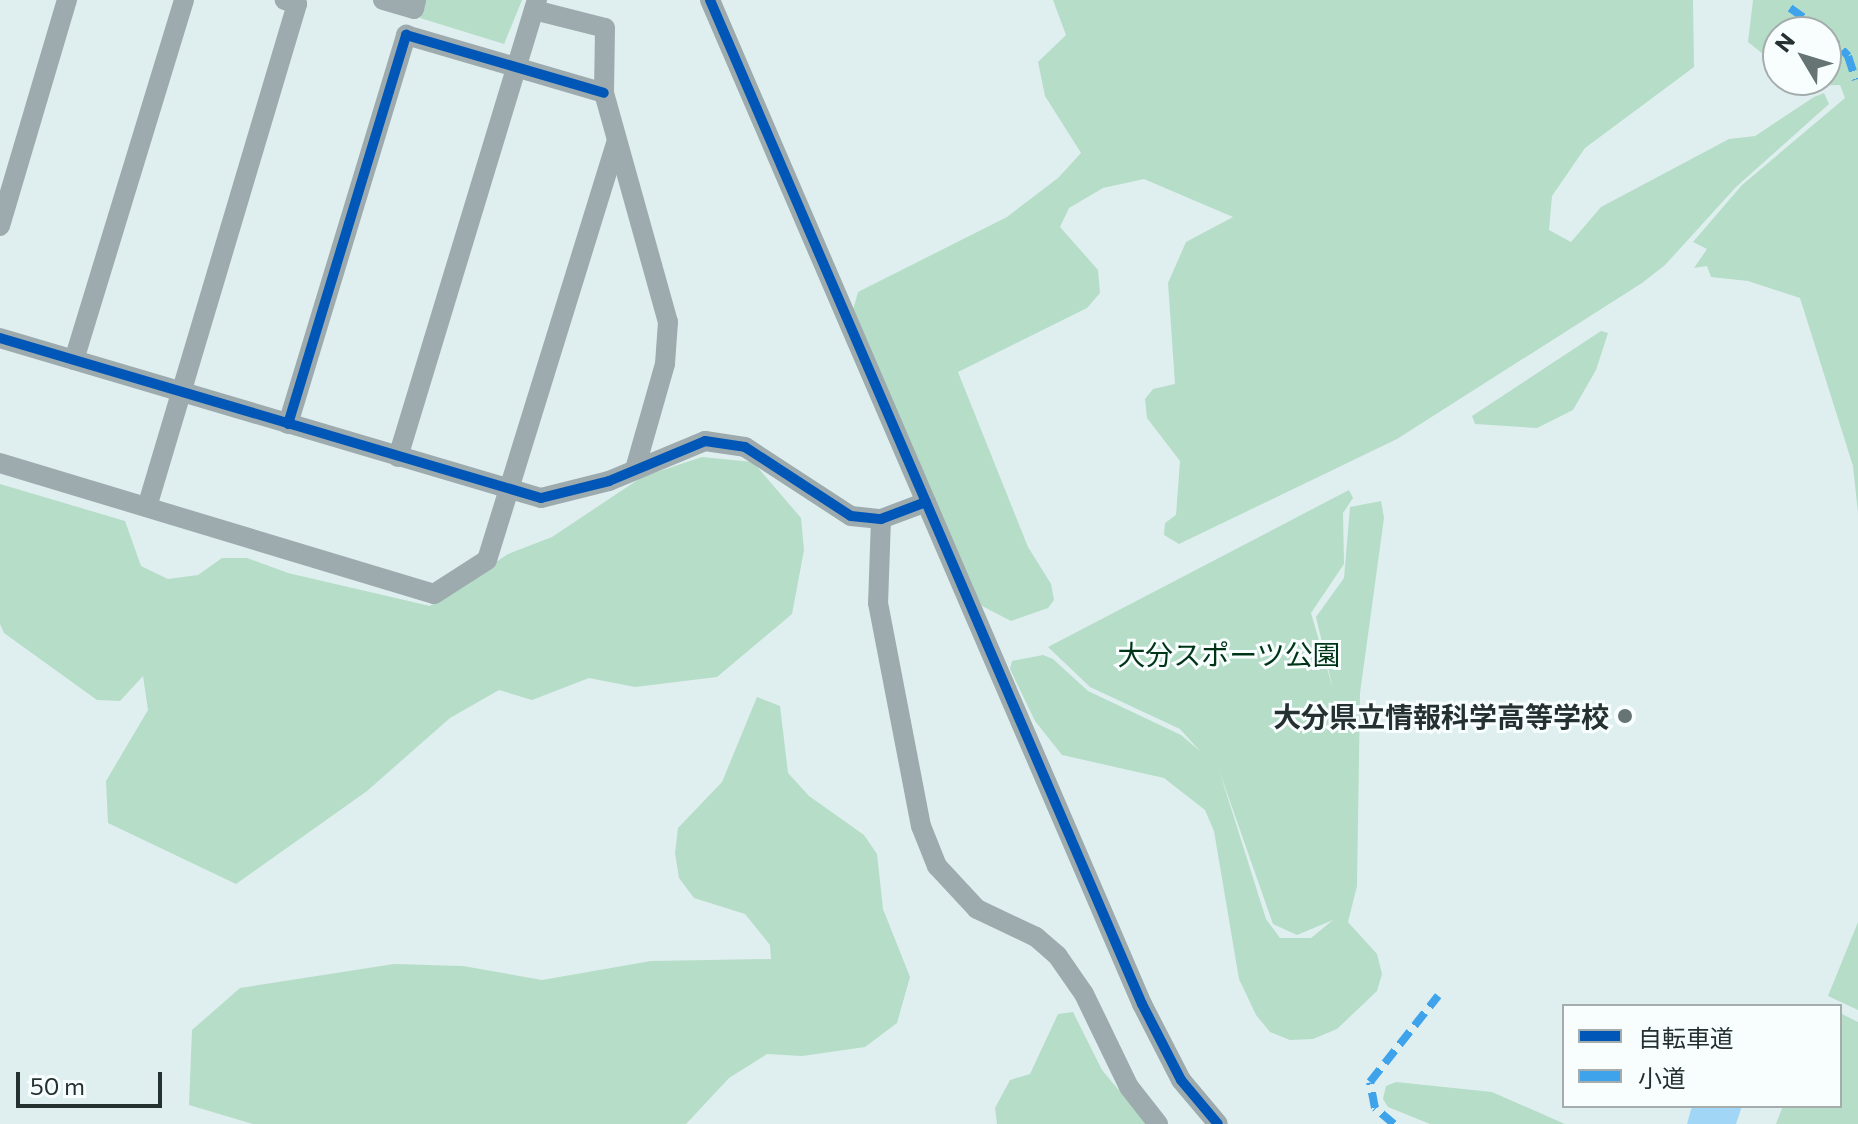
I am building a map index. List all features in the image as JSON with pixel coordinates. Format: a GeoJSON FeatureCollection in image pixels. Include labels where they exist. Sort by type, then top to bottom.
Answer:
{"type":"FeatureCollection","features":[{"type":"Feature","properties":{"kind":"street"},"geometry":{"type":"LineString","coordinates":[[0,226],[67,0]]}},
{"type":"Feature","properties":{"kind":"street"},"geometry":{"type":"LineString","coordinates":[[74,360],[184,0]]}},
{"type":"Feature","properties":{"kind":"street"},"geometry":{"type":"LineString","coordinates":[[147,507],[297,4],[285,0]]}},
{"type":"Feature","properties":{"kind":"street"},"geometry":{"type":"LineString","coordinates":[[383,0],[414,9],[416,0]]}},
{"type":"Feature","properties":{"kind":"street"},"geometry":{"type":"LineString","coordinates":[[710,0],[1150,1021],[1181,1080],[1218,1124]]}},
{"type":"Feature","properties":{"kind":"street"},"geometry":{"type":"LineString","coordinates":[[398,457],[536,5],[605,28],[604,93],[669,338],[635,469]]}},
{"type":"Feature","properties":{"kind":"street"},"geometry":{"type":"LineString","coordinates":[[288,424],[406,35],[604,93]]}},
{"type":"Feature","properties":{"kind":"street"},"geometry":{"type":"LineString","coordinates":[[0,463],[434,594],[487,560],[511,491],[617,141]]}},
{"type":"Feature","properties":{"kind":"street"},"geometry":{"type":"LineString","coordinates":[[0,338],[511,491],[561,496],[635,469],[689,444],[723,441],[761,456],[843,513],[881,519],[926,502]]}},
{"type":"Feature","properties":{"kind":"street"},"geometry":{"type":"LineString","coordinates":[[881,519],[878,603],[921,826],[937,866],[977,909],[1036,937],[1057,955],[1084,994],[1129,1087],[1158,1124]]}},
{"type":"Feature","properties":{"kind":"green space"},"geometry":{"type":"Polygon","coordinates":[[[426,0],[522,0],[504,44],[420,18],[426,0]]]}},
{"type":"Feature","properties":{"kind":"green space"},"geometry":{"type":"Polygon","coordinates":[[[1053,0],[1693,0],[1694,67],[1585,148],[1552,196],[1549,230],[1571,242],[1601,207],[1729,139],[1755,136],[1814,97],[1825,96],[1829,104],[1736,187],[1665,265],[1642,283],[1397,439],[1179,544],[1164,535],[1165,523],[1176,515],[1180,461],[1147,418],[1145,399],[1153,389],[1175,384],[1168,283],[1186,242],[1233,217],[1144,179],[1103,188],[1069,208],[1060,227],[1098,270],[1100,293],[1087,308],[958,372],[1028,547],[1051,584],[1054,600],[1048,608],[1011,621],[982,606],[968,582],[853,310],[858,292],[1007,217],[1058,178],[1081,153],[1045,96],[1038,62],[1066,35],[1053,0]]]}},
{"type":"Feature","properties":{"kind":"green space"},"geometry":{"type":"Polygon","coordinates":[[[1753,0],[1858,0],[1858,513],[1853,466],[1800,298],[1748,281],[1711,277],[1707,266],[1694,268],[1707,249],[1693,242],[1742,185],[1845,98],[1842,90],[1842,16],[1762,16],[1762,53],[1748,42],[1753,0]]]}},
{"type":"Feature","properties":{"kind":"green space"},"geometry":{"type":"Polygon","coordinates":[[[1601,331],[1608,333],[1596,370],[1573,410],[1537,428],[1475,424],[1472,416],[1601,331]]]}},
{"type":"Feature","properties":{"kind":"green space"},"geometry":{"type":"Polygon","coordinates":[[[702,457],[753,462],[801,518],[804,550],[792,614],[717,677],[635,687],[589,678],[532,700],[499,690],[450,718],[367,791],[236,884],[108,823],[106,781],[148,710],[143,676],[120,701],[97,700],[4,633],[0,624],[0,484],[125,521],[141,566],[168,579],[198,575],[222,558],[247,558],[288,573],[430,606],[508,554],[552,537],[642,477],[702,457]]]}},
{"type":"Feature","properties":{"kind":"green space","name":"大分スポーツ公園"},"geometry":{"type":"Polygon","coordinates":[[[1349,490],[1353,498],[1343,513],[1344,564],[1311,613],[1333,689],[1316,617],[1344,578],[1350,507],[1381,501],[1384,518],[1360,693],[1357,886],[1348,922],[1377,954],[1382,974],[1377,991],[1337,1029],[1313,1039],[1290,1040],[1270,1032],[1256,1015],[1239,979],[1214,831],[1205,810],[1164,778],[1062,755],[1035,721],[1010,669],[1012,661],[1043,655],[1053,659],[1088,691],[1181,735],[1200,751],[1180,729],[1090,687],[1048,647],[1349,490]],[[1219,770],[1266,919],[1280,938],[1311,938],[1333,920],[1297,935],[1273,924],[1219,770]]]}},
{"type":"Feature","properties":{"kind":"green space"},"geometry":{"type":"Polygon","coordinates":[[[757,697],[780,706],[788,773],[809,796],[864,835],[877,854],[883,909],[910,977],[897,1023],[865,1047],[802,1056],[767,1054],[729,1078],[686,1124],[253,1124],[189,1105],[192,1030],[240,988],[394,964],[463,966],[542,980],[651,961],[771,959],[770,945],[745,914],[694,898],[679,878],[675,853],[678,828],[722,782],[757,697]]]}},
{"type":"Feature","properties":{"kind":"green space"},"geometry":{"type":"Polygon","coordinates":[[[1858,922],[1858,1010],[1828,996],[1858,922]]]}},
{"type":"Feature","properties":{"kind":"green space"},"geometry":{"type":"Polygon","coordinates":[[[1073,1012],[1102,1070],[1147,1124],[997,1124],[995,1108],[1010,1080],[1030,1074],[1058,1014],[1073,1012]]]}},
{"type":"Feature","properties":{"kind":"green space"},"geometry":{"type":"Polygon","coordinates":[[[1842,1014],[1858,1022],[1858,1124],[1776,1124],[1782,1108],[1842,1108],[1842,1014]]]}},
{"type":"Feature","properties":{"kind":"green space"},"geometry":{"type":"Polygon","coordinates":[[[1396,1082],[1492,1092],[1565,1124],[1430,1124],[1388,1107],[1383,1099],[1386,1086],[1396,1082]]]}},
{"type":"Feature","properties":{"kind":"water"},"geometry":{"type":"Polygon","coordinates":[[[1691,1108],[1741,1108],[1736,1124],[1687,1124],[1691,1108]]]}},
{"type":"Feature","properties":{"kind":"marked path"},"geometry":{"type":"LineString","coordinates":[[1790,8],[1801,16]]}},
{"type":"Feature","properties":{"kind":"marked path"},"geometry":{"type":"LineString","coordinates":[[1842,50],[1848,56],[1856,80]]}},
{"type":"Feature","properties":{"kind":"marked path"},"geometry":{"type":"LineString","coordinates":[[1394,1124],[1375,1108],[1370,1082],[1438,996]]}},
{"type":"Feature","properties":{"kind":"cycle path"},"geometry":{"type":"LineString","coordinates":[[710,0],[1142,1004],[1181,1080],[1218,1124]]}},
{"type":"Feature","properties":{"kind":"cycle path"},"geometry":{"type":"LineString","coordinates":[[288,424],[406,35],[604,93]]}},
{"type":"Feature","properties":{"kind":"cycle path"},"geometry":{"type":"LineString","coordinates":[[0,338],[541,498],[609,481],[705,441],[745,447],[851,516],[881,519],[926,502]]}},
{"type":"Feature","properties":{"kind":"place","name":"大分県立情報科学高等学校"},"geometry":{"type":"Point","coordinates":[1625,716]}}]}
